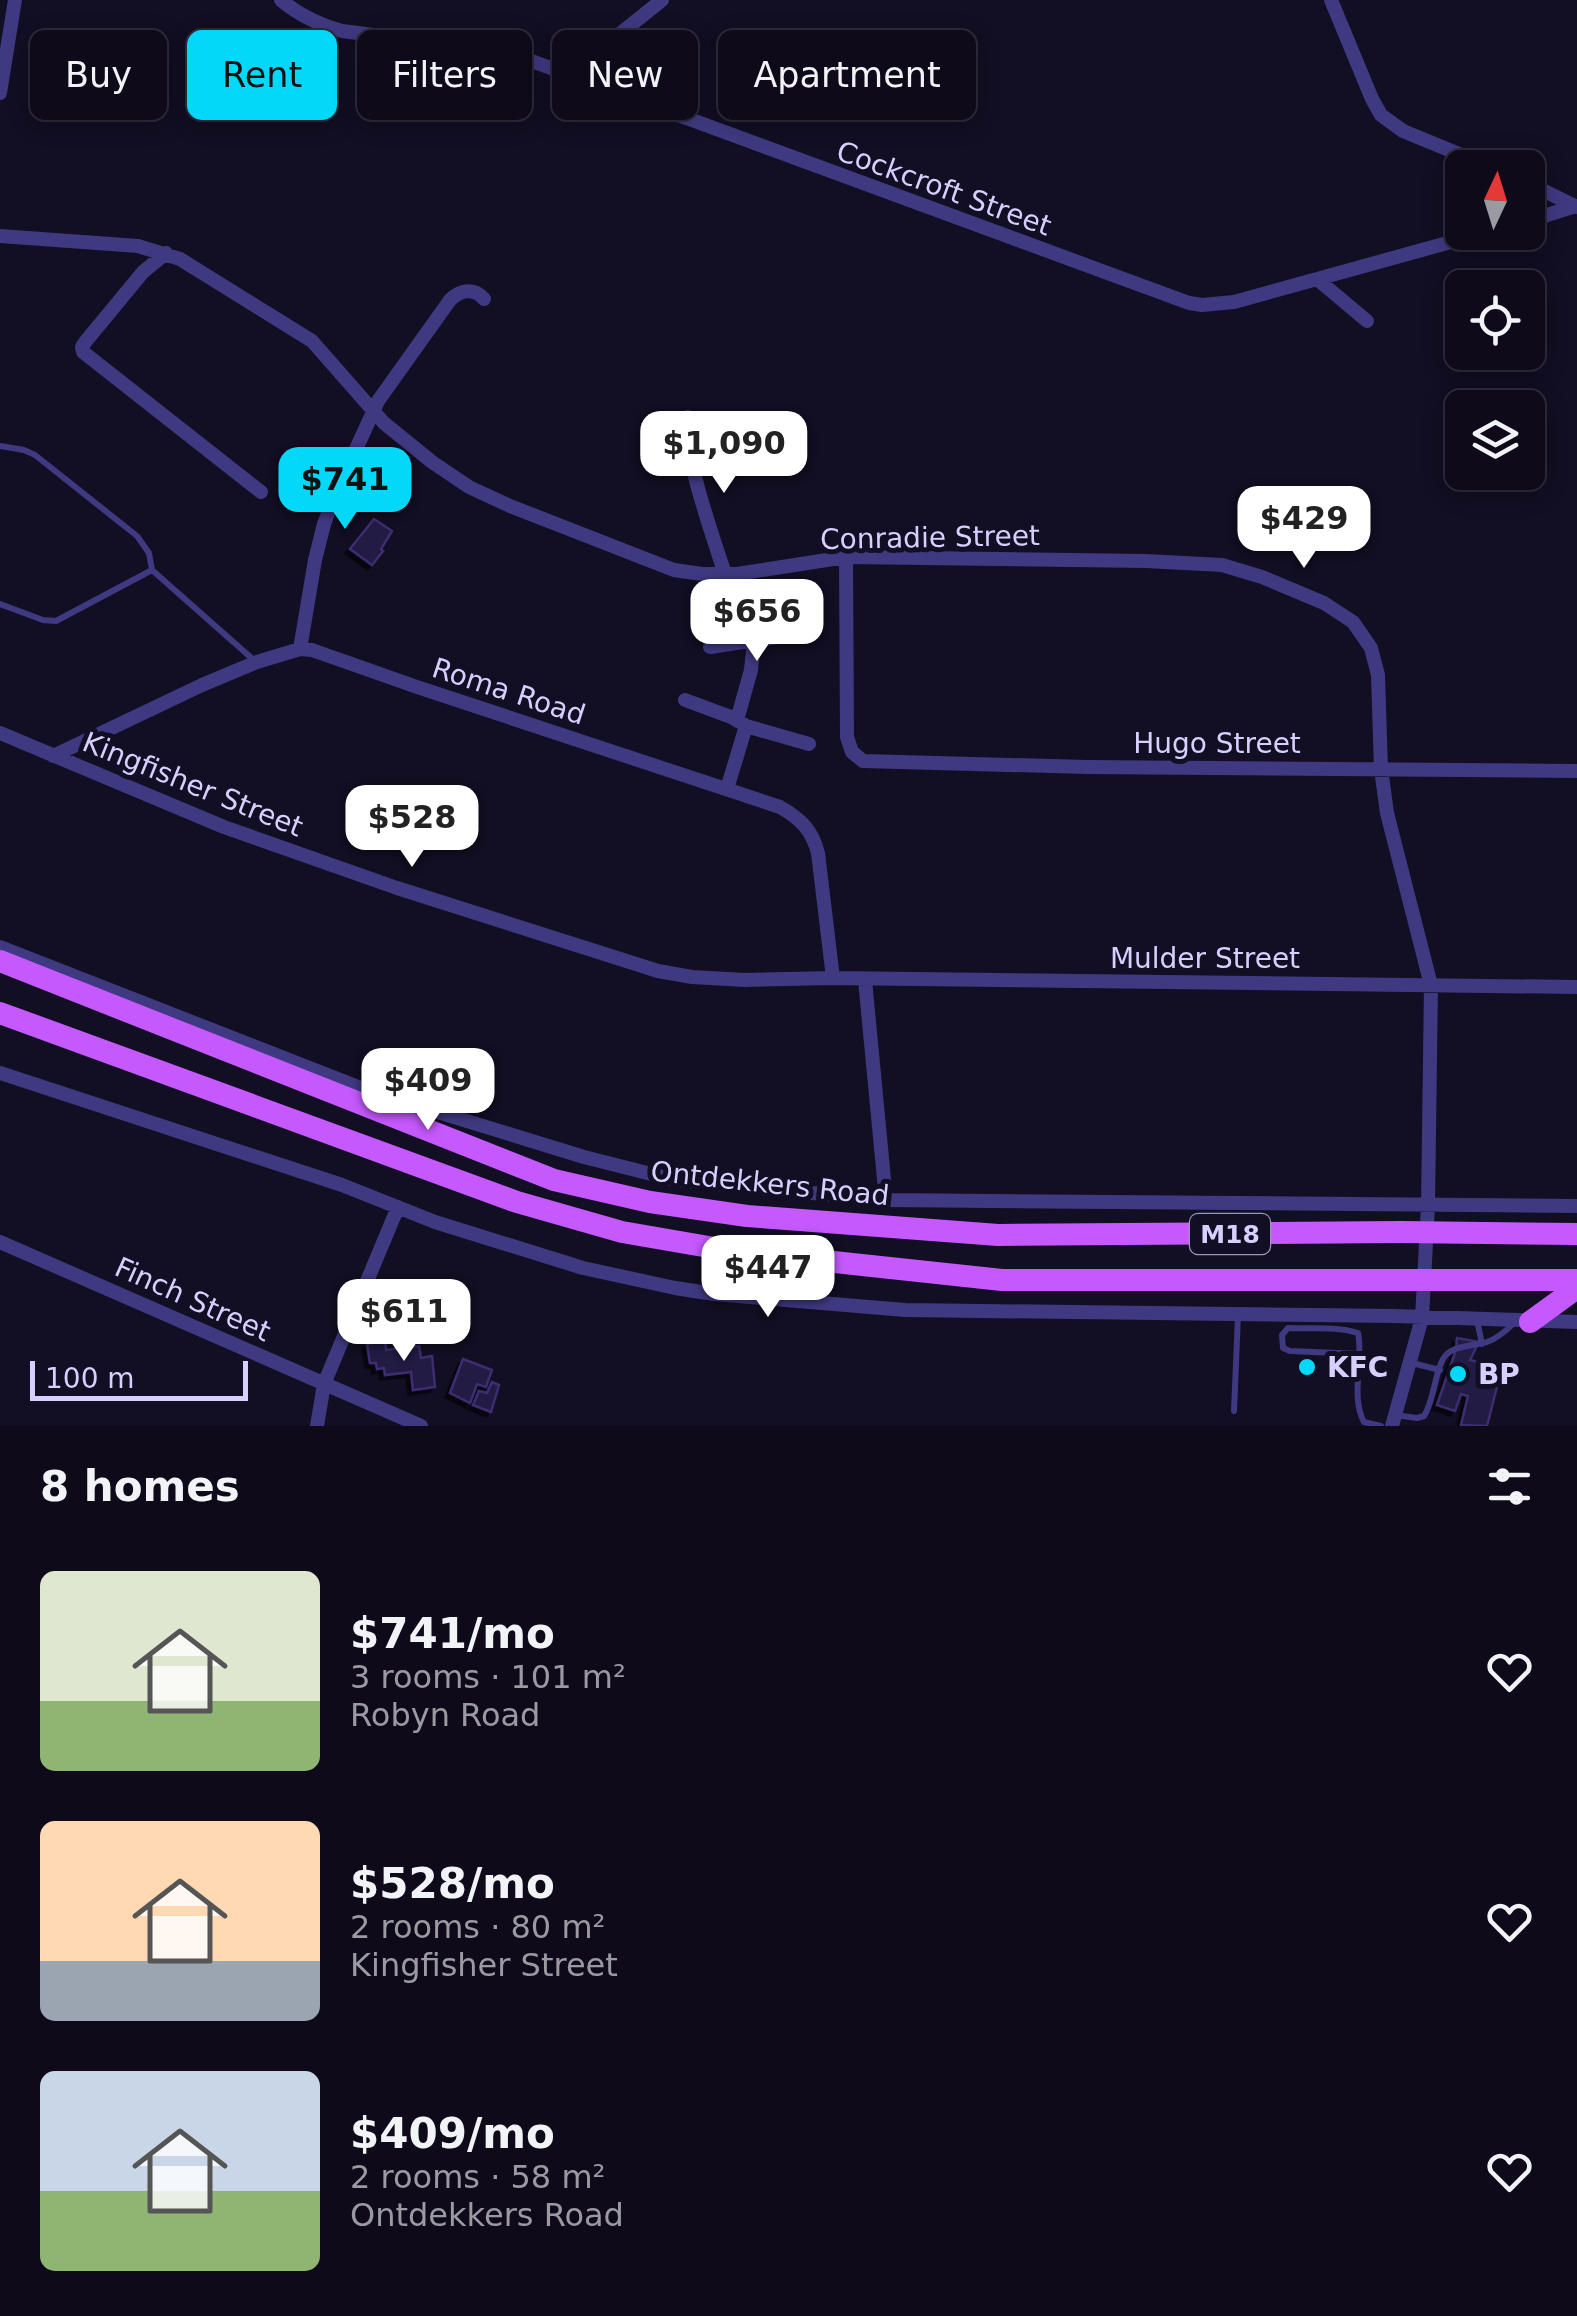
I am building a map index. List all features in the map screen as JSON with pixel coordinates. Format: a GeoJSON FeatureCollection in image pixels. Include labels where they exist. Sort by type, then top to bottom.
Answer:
{"type":"FeatureCollection","features":[{"type":"Feature","properties":{"kind":"main road","name":"Ontdekkers Road"},"geometry":{"type":"LineString","coordinates":[[0,960],[554,1180],[650,1202],[747,1216],[998,1235],[1577,1234]]}},
{"type":"Feature","properties":{"kind":"main road","name":"M18"},"geometry":{"type":"LineString","coordinates":[[0,1012],[517,1202],[622,1232],[732,1251],[1002,1280],[1577,1280]]}},
{"type":"Feature","properties":{"kind":"main road"},"geometry":{"type":"LineString","coordinates":[[1522,1322],[1577,1288]]}},
{"type":"Feature","properties":{"kind":"street"},"geometry":{"type":"LineString","coordinates":[[0,93],[15,0]]}},
{"type":"Feature","properties":{"kind":"street","name":"Cockcroft Street"},"geometry":{"type":"LineString","coordinates":[[281,0],[301,14],[342,31],[490,50],[552,68]]}},
{"type":"Feature","properties":{"kind":"street"},"geometry":{"type":"LineString","coordinates":[[625,30],[662,0]]}},
{"type":"Feature","properties":{"kind":"street"},"geometry":{"type":"LineString","coordinates":[[1331,0],[1381,115],[1402,131],[1450,150]]}},
{"type":"Feature","properties":{"kind":"street","name":"Cockcroft Street"},"geometry":{"type":"LineString","coordinates":[[693,120],[1175,300],[1202,305],[1445,244]]}},
{"type":"Feature","properties":{"kind":"street"},"geometry":{"type":"LineString","coordinates":[[1545,192],[1576,207]]}},
{"type":"Feature","properties":{"kind":"street"},"geometry":{"type":"LineString","coordinates":[[1545,215],[1576,207]]}},
{"type":"Feature","properties":{"kind":"street","name":"Conradie Street"},"geometry":{"type":"LineString","coordinates":[[0,236],[138,246],[166,254],[312,341],[408,444],[485,496],[662,566],[689,573],[724,574],[846,557],[1214,564],[1262,577],[1336,610],[1352,622],[1371,648],[1378,674],[1381,769],[1387,813],[1431,985],[1422,1318],[1394,1421]]}},
{"type":"Feature","properties":{"kind":"street"},"geometry":{"type":"LineString","coordinates":[[166,254],[143,272],[86,341],[84,352],[262,492]]}},
{"type":"Feature","properties":{"kind":"street"},"geometry":{"type":"LineString","coordinates":[[1317,279],[1367,321]]}},
{"type":"Feature","properties":{"kind":"street"},"geometry":{"type":"LineString","coordinates":[[53,756],[256,662],[300,649],[314,560],[324,524],[378,401],[450,300],[467,290],[484,299]]}},
{"type":"Feature","properties":{"kind":"street"},"geometry":{"type":"LineString","coordinates":[[688,417],[690,452],[724,574]]}},
{"type":"Feature","properties":{"kind":"street","name":"Hugo Street"},"geometry":{"type":"LineString","coordinates":[[846,557],[846,737],[863,761],[1577,771]]}},
{"type":"Feature","properties":{"kind":"street"},"geometry":{"type":"LineString","coordinates":[[710,646],[798,634]]}},
{"type":"Feature","properties":{"kind":"street"},"geometry":{"type":"LineString","coordinates":[[727,790],[754,642]]}},
{"type":"Feature","properties":{"kind":"street","name":"Roma Road"},"geometry":{"type":"LineString","coordinates":[[300,649],[780,807],[798,817],[814,838],[818,854],[833,978]]}},
{"type":"Feature","properties":{"kind":"street"},"geometry":{"type":"LineString","coordinates":[[686,700],[809,744]]}},
{"type":"Feature","properties":{"kind":"street","name":"Kingfisher Street"},"geometry":{"type":"LineString","coordinates":[[0,732],[224,827],[397,888],[658,972],[745,980],[833,978]]}},
{"type":"Feature","properties":{"kind":"street","name":"Ontdekkers Road"},"geometry":{"type":"LineString","coordinates":[[0,947],[366,1090],[584,1157],[703,1184],[886,1200],[1577,1206]]}},
{"type":"Feature","properties":{"kind":"street","name":"Mulder Street"},"geometry":{"type":"LineString","coordinates":[[833,978],[1577,987]]}},
{"type":"Feature","properties":{"kind":"street"},"geometry":{"type":"LineString","coordinates":[[865,980],[886,1200]]}},
{"type":"Feature","properties":{"kind":"street"},"geometry":{"type":"LineString","coordinates":[[0,1073],[342,1186],[435,1222],[649,1284],[714,1294],[905,1310],[1577,1322]]}},
{"type":"Feature","properties":{"kind":"street"},"geometry":{"type":"LineString","coordinates":[[318,1426],[324,1384],[398,1207]]}},
{"type":"Feature","properties":{"kind":"street","name":"Finch Street"},"geometry":{"type":"LineString","coordinates":[[0,1242],[421,1426]]}},
{"type":"Feature","properties":{"kind":"lane"},"geometry":{"type":"LineString","coordinates":[[0,446],[35,455],[137,536],[149,553],[152,570],[256,662]]}},
{"type":"Feature","properties":{"kind":"lane"},"geometry":{"type":"LineString","coordinates":[[0,604],[56,622],[152,570]]}},
{"type":"Feature","properties":{"kind":"lane"},"geometry":{"type":"LineString","coordinates":[[1234,1412],[1238,1314]]}},
{"type":"Feature","properties":{"kind":"lane"},"geometry":{"type":"LineString","coordinates":[[1477,1320],[1482,1344]]}},
{"type":"Feature","properties":{"kind":"lane"},"geometry":{"type":"LineString","coordinates":[[1394,1421],[1424,1416],[1448,1354],[1482,1344],[1522,1322]]}},
{"type":"Feature","properties":{"kind":"lane"},"geometry":{"type":"LineString","coordinates":[[1360,1354],[1290,1351],[1283,1348],[1282,1335],[1288,1328],[1354,1330],[1360,1335],[1360,1354],[1358,1399],[1360,1417],[1364,1422],[1381,1426]]}},
{"type":"Feature","properties":{"kind":"lane"},"geometry":{"type":"LineString","coordinates":[[1410,1362],[1440,1370]]}},
{"type":"Feature","properties":{"kind":"building"},"geometry":{"type":"Polygon","coordinates":[[[374,519],[392,531],[372,565],[350,549],[374,519]]]}},
{"type":"Feature","properties":{"kind":"building"},"geometry":{"type":"Polygon","coordinates":[[[1457,1338],[1479,1342],[1470,1360],[1502,1367],[1487,1426],[1461,1425],[1468,1396],[1461,1394],[1455,1411],[1437,1405],[1457,1338]]]}},
{"type":"Feature","properties":{"kind":"building"},"geometry":{"type":"Polygon","coordinates":[[[385,1341],[386,1350],[419,1346],[421,1358],[432,1356],[435,1387],[413,1390],[411,1372],[385,1375],[384,1368],[377,1369],[376,1363],[370,1363],[367,1344],[385,1341]]]}},
{"type":"Feature","properties":{"kind":"building"},"geometry":{"type":"Polygon","coordinates":[[[463,1359],[492,1370],[486,1387],[477,1384],[470,1403],[450,1393],[463,1359]]]}},
{"type":"Feature","properties":{"kind":"building"},"geometry":{"type":"Polygon","coordinates":[[[492,1382],[499,1385],[491,1412],[473,1405],[479,1391],[487,1393],[492,1382]]]}},
{"type":"Feature","properties":{"kind":"place","name":"KFC"},"geometry":{"type":"Point","coordinates":[1307,1367]}},
{"type":"Feature","properties":{"kind":"place","name":"BP"},"geometry":{"type":"Point","coordinates":[1458,1374]}}]}
